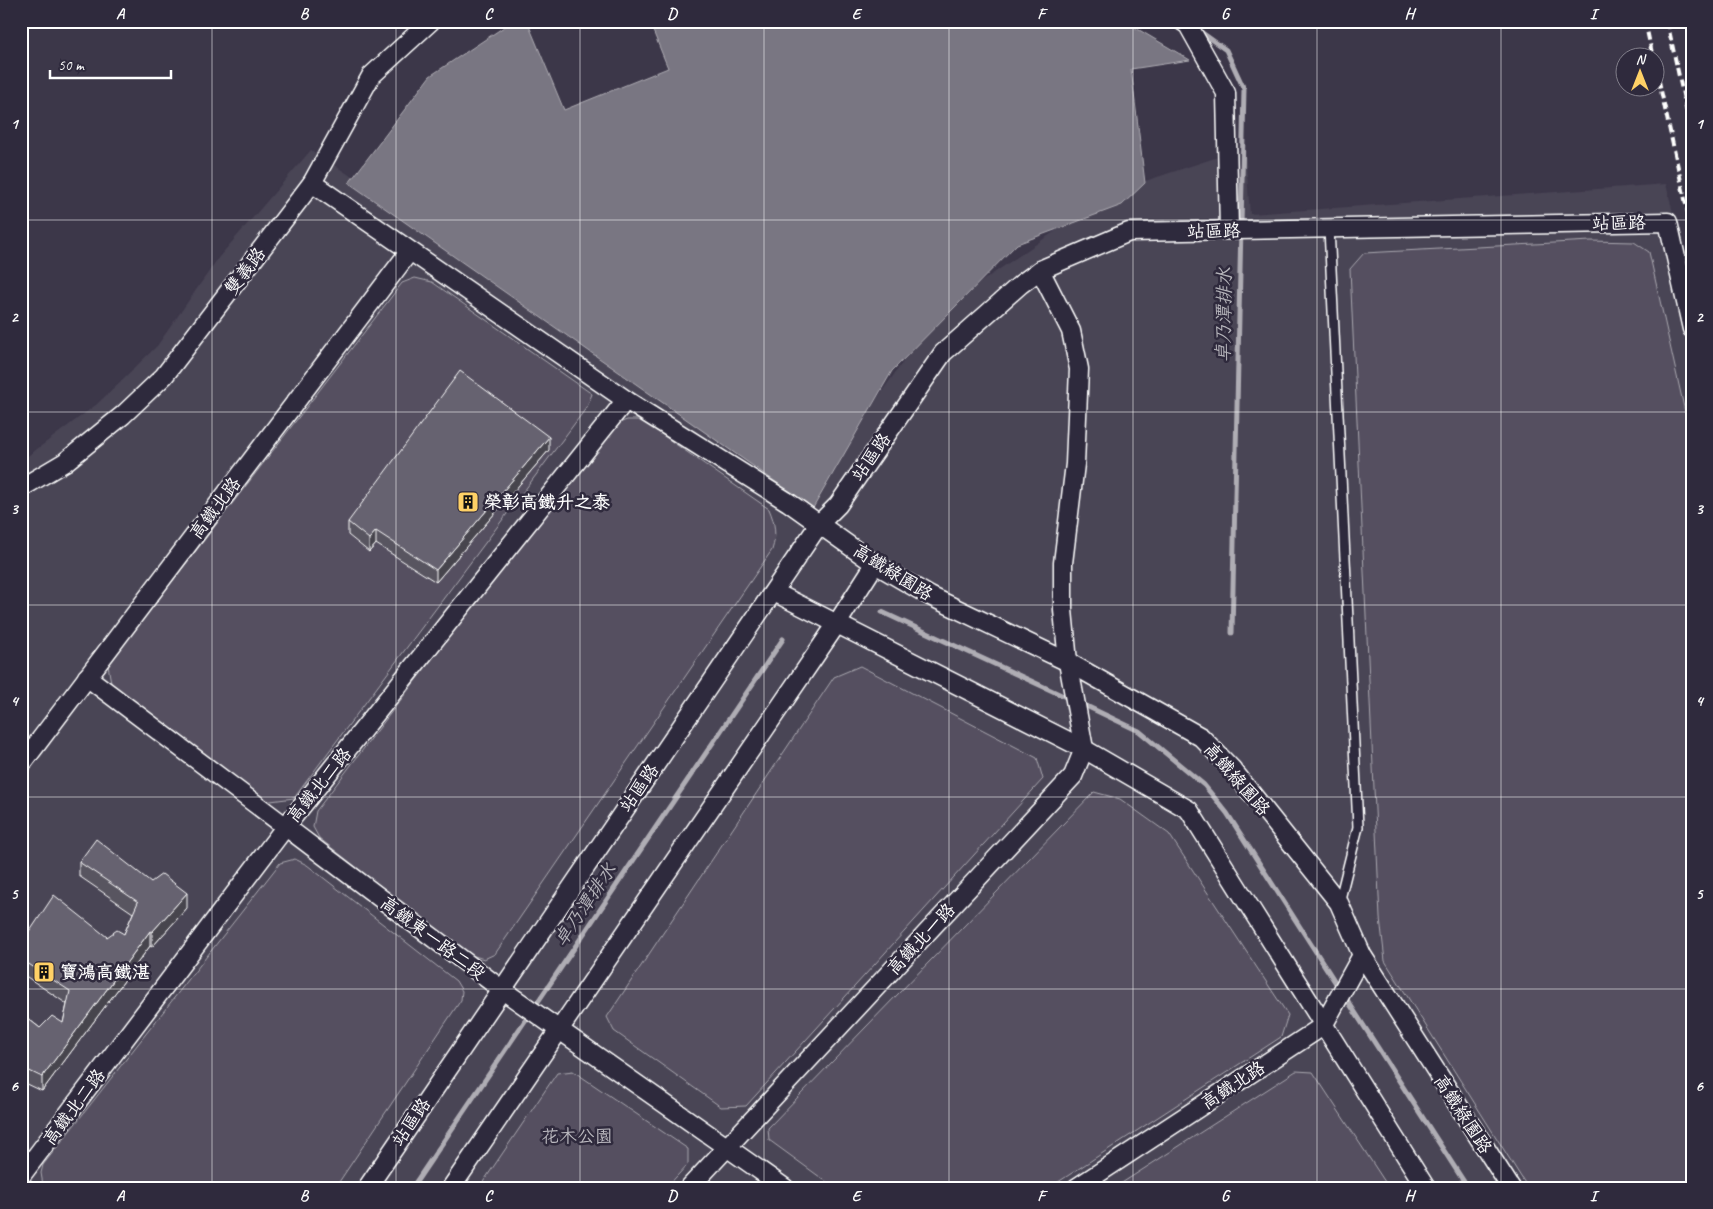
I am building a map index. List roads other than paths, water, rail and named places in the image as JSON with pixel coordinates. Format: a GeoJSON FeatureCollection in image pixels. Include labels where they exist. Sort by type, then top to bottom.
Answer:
{"type":"FeatureCollection","features":[{"type":"Feature","properties":{"kind":"street","name":"雙義路"},"geometry":{"type":"LineString","coordinates":[[21,488],[65,462],[123,414],[164,376],[312,183],[371,76],[431,21]]}},
{"type":"Feature","properties":{"kind":"street"},"geometry":{"type":"LineString","coordinates":[[1182,21],[1188,25],[1226,94],[1237,230]]}},
{"type":"Feature","properties":{"kind":"street","name":"高鐵綠園路"},"geometry":{"type":"LineString","coordinates":[[312,183],[409,252],[626,400],[820,523],[874,564],[930,596],[1068,662],[1201,737],[1232,769],[1338,903],[1362,956],[1511,1188]]}},
{"type":"Feature","properties":{"kind":"street","name":"站區路"},"geometry":{"type":"LineString","coordinates":[[367,1188],[820,523],[838,505],[942,353],[1020,284],[1040,270],[1129,232],[1668,222],[1692,329]]}},
{"type":"Feature","properties":{"kind":"street","name":"高鐵北路"},"geometry":{"type":"LineString","coordinates":[[21,765],[409,252]]}},
{"type":"Feature","properties":{"kind":"street"},"geometry":{"type":"LineString","coordinates":[[1040,270],[1071,331],[1079,369],[1075,464],[1063,563],[1063,610],[1068,662],[1084,748]]}},
{"type":"Feature","properties":{"kind":"street","name":"高鐵北二路"},"geometry":{"type":"LineString","coordinates":[[21,1176],[286,826],[626,400]]}},
{"type":"Feature","properties":{"kind":"street"},"geometry":{"type":"LineString","coordinates":[[451,1188],[836,625],[874,564]]}},
{"type":"Feature","properties":{"kind":"street"},"geometry":{"type":"LineString","coordinates":[[774,592],[836,625],[1084,748],[1189,810],[1426,1188]]}},
{"type":"Feature","properties":{"kind":"street","name":"高鐵東一路二段"},"geometry":{"type":"LineString","coordinates":[[87,678],[501,989],[785,1188]]}},
{"type":"Feature","properties":{"kind":"street","name":"高鐵北一路"},"geometry":{"type":"LineString","coordinates":[[689,1188],[1074,776],[1084,748]]}},
{"type":"Feature","properties":{"kind":"street","name":"高鐵北路"},"geometry":{"type":"LineString","coordinates":[[1076,1188],[1323,1026],[1362,956]]}},
{"type":"Feature","properties":{"kind":"street"},"geometry":{"type":"LineString","coordinates":[[21,1181],[30,1188]]}},
{"type":"Feature","properties":{"kind":"lane"},"geometry":{"type":"LineString","coordinates":[[1329,228],[1358,827],[1338,903]]}},
{"type":"Feature","properties":{"kind":"waterway","name":"卓乃潭排水"},"geometry":{"type":"LineString","coordinates":[[1198,30],[1226,50],[1244,89],[1232,633]]}},
{"type":"Feature","properties":{"kind":"waterway"},"geometry":{"type":"LineString","coordinates":[[882,612],[1070,699]]}},
{"type":"Feature","properties":{"kind":"waterway","name":"卓乃潭排水"},"geometry":{"type":"LineString","coordinates":[[412,1188],[783,639]]}},
{"type":"Feature","properties":{"kind":"waterway"},"geometry":{"type":"LineString","coordinates":[[1080,703],[1139,731],[1204,785],[1227,813],[1339,988]]}},
{"type":"Feature","properties":{"kind":"waterway"},"geometry":{"type":"LineString","coordinates":[[1344,995],[1468,1188]]}},
{"type":"Feature","properties":{"kind":"railway"},"geometry":{"type":"LineString","coordinates":[[1645,21],[1651,48]]}},
{"type":"Feature","properties":{"kind":"railway"},"geometry":{"type":"LineString","coordinates":[[1667,21],[1692,136]]}},
{"type":"Feature","properties":{"kind":"railway"},"geometry":{"type":"LineString","coordinates":[[1663,98],[1692,231]]}},
{"type":"Feature","properties":{"kind":"place","name":"榮彰高鐵升之泰"},"geometry":{"type":"Point","coordinates":[468,502]}},
{"type":"Feature","properties":{"kind":"place","name":"寶鴻高鐵湛"},"geometry":{"type":"Point","coordinates":[44,972]}},
{"type":"Feature","properties":{"kind":"park label","name":"花木公園"},"geometry":{"type":"Point","coordinates":[577,1136]}}]}
